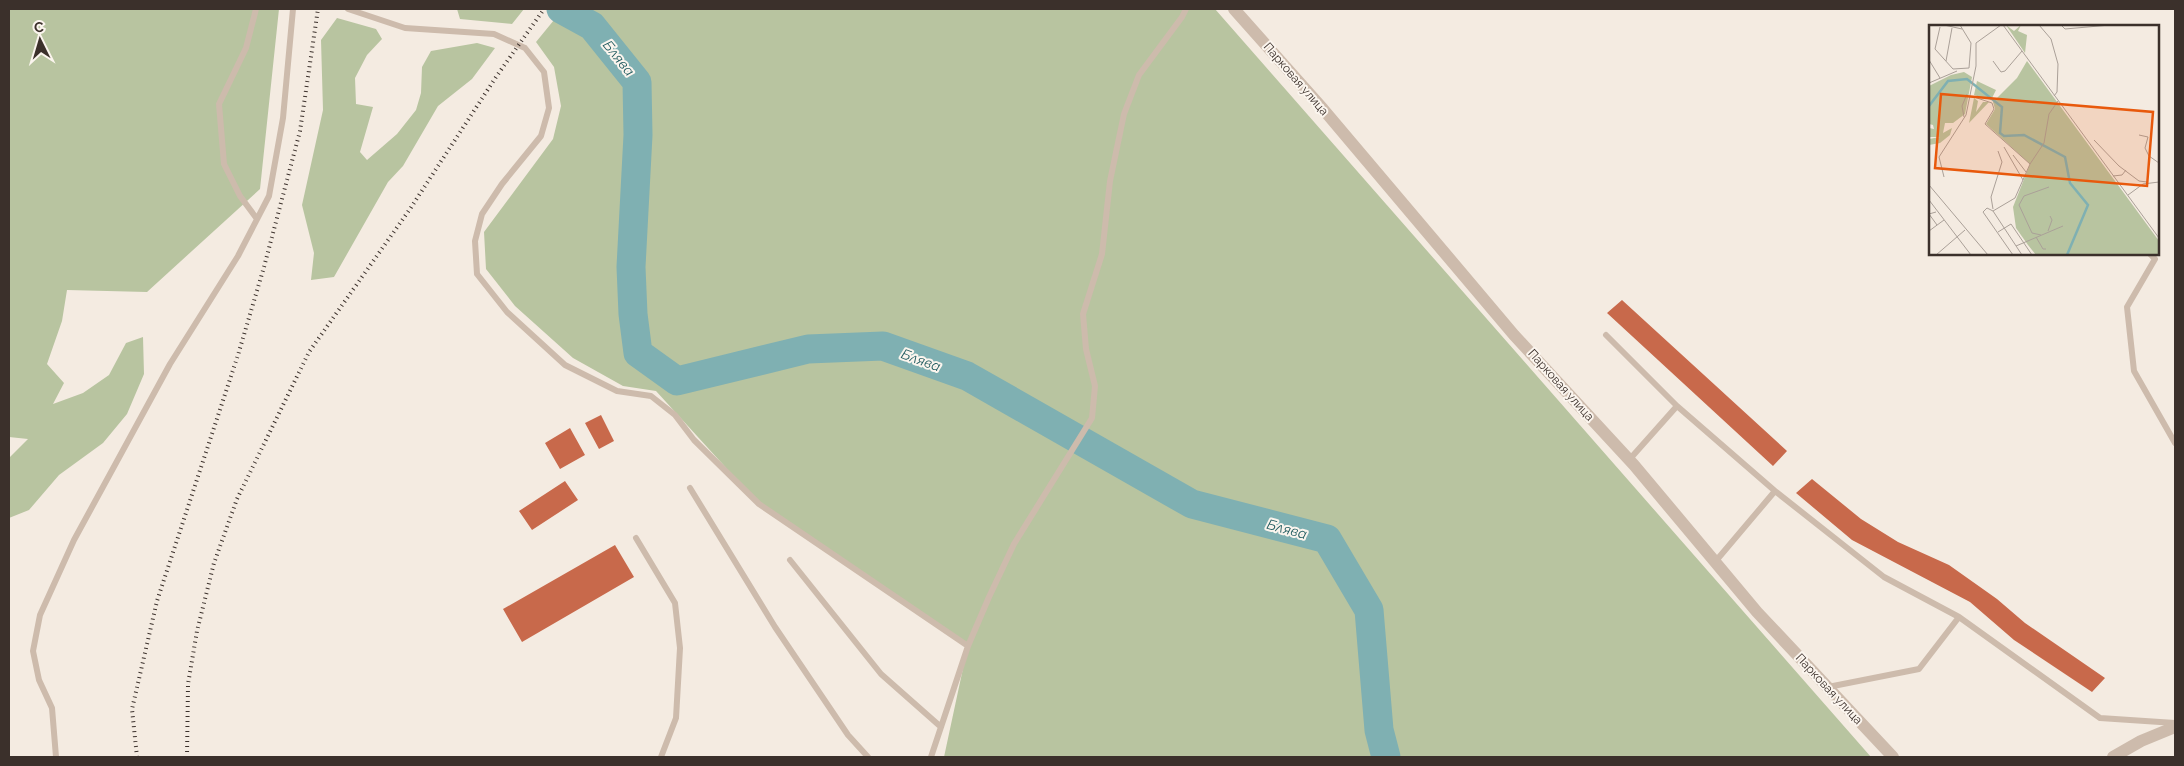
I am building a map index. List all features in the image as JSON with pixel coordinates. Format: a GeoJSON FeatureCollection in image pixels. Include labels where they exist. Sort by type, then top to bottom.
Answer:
{"type":"FeatureCollection","features":[{"type":"Feature","properties":{"kind":"street","name":"Парковая улица"},"geometry":{"type":"LineString","coordinates":[[1234,9],[1323,109],[1514,335],[1629,460],[1757,612],[1893,757]]}},
{"type":"Feature","properties":{"kind":"street"},"geometry":{"type":"LineString","coordinates":[[2113,757],[2141,741],[2175,727]]}},
{"type":"Feature","properties":{"kind":"lane"},"geometry":{"type":"LineString","coordinates":[[256,9],[246,48],[218,104],[224,164],[240,196],[257,219]]}},
{"type":"Feature","properties":{"kind":"lane"},"geometry":{"type":"LineString","coordinates":[[56,757],[52,708],[40,680],[33,651],[40,615],[74,540],[170,364],[238,256],[269,196],[283,118],[293,9]]}},
{"type":"Feature","properties":{"kind":"lane"},"geometry":{"type":"LineString","coordinates":[[348,9],[405,28],[494,34],[525,48],[544,72],[549,108],[542,136],[502,184],[482,214],[475,241],[477,274],[507,312],[565,364],[616,391],[651,396],[675,415],[694,440],[759,504],[968,646]]}},
{"type":"Feature","properties":{"kind":"lane"},"geometry":{"type":"LineString","coordinates":[[931,757],[968,646],[1014,544],[1092,418],[1095,386],[1086,349],[1083,314],[1102,254],[1110,181],[1124,114],[1139,74],[1182,18],[1186,9]]}},
{"type":"Feature","properties":{"kind":"lane"},"geometry":{"type":"LineString","coordinates":[[2151,255],[2155,259],[2127,307],[2134,371],[2175,443]]}},
{"type":"Feature","properties":{"kind":"lane"},"geometry":{"type":"LineString","coordinates":[[1606,335],[1677,406],[1775,491],[1884,577],[1959,617],[2100,718],[2175,723]]}},
{"type":"Feature","properties":{"kind":"lane"},"geometry":{"type":"LineString","coordinates":[[1629,460],[1677,406]]}},
{"type":"Feature","properties":{"kind":"lane"},"geometry":{"type":"LineString","coordinates":[[690,488],[775,627],[848,735],[868,757]]}},
{"type":"Feature","properties":{"kind":"lane"},"geometry":{"type":"LineString","coordinates":[[1715,562],[1775,491]]}},
{"type":"Feature","properties":{"kind":"lane"},"geometry":{"type":"LineString","coordinates":[[636,538],[675,602],[680,648],[676,718],[661,757]]}},
{"type":"Feature","properties":{"kind":"lane"},"geometry":{"type":"LineString","coordinates":[[790,560],[881,674],[941,727]]}},
{"type":"Feature","properties":{"kind":"lane"},"geometry":{"type":"LineString","coordinates":[[1827,687],[1919,669],[1959,617]]}},
{"type":"Feature","properties":{"kind":"green space"},"geometry":{"type":"Polygon","coordinates":[[[9,9],[279,9],[260,189],[147,292],[67,290],[62,321],[47,364],[64,383],[53,404],[83,393],[109,375],[126,343],[143,337],[144,374],[127,414],[103,443],[59,475],[29,510],[9,518],[9,458],[28,439],[9,437],[9,9]]]}},
{"type":"Feature","properties":{"kind":"green space"},"geometry":{"type":"Polygon","coordinates":[[[457,9],[524,9],[512,24],[460,19],[457,9]]]}},
{"type":"Feature","properties":{"kind":"green space"},"geometry":{"type":"Polygon","coordinates":[[[563,9],[1215,9],[1871,757],[944,757],[968,645],[759,504],[656,391],[623,386],[573,358],[515,306],[486,269],[484,232],[553,139],[561,106],[554,67],[536,42],[563,9]]]}},
{"type":"Feature","properties":{"kind":"green space"},"geometry":{"type":"Polygon","coordinates":[[[337,18],[376,29],[382,39],[367,55],[355,78],[356,104],[373,107],[360,152],[367,160],[397,134],[416,110],[421,93],[422,67],[431,51],[477,43],[495,48],[472,79],[438,106],[403,166],[388,182],[334,277],[311,280],[314,253],[302,205],[323,110],[321,40],[337,18]]]}},
{"type":"Feature","properties":{"kind":"building"},"geometry":{"type":"Polygon","coordinates":[[[1622,300],[1787,451],[1773,466],[1607,313],[1622,300]]]}},
{"type":"Feature","properties":{"kind":"building"},"geometry":{"type":"Polygon","coordinates":[[[601,415],[614,441],[599,449],[585,423],[601,415]]]}},
{"type":"Feature","properties":{"kind":"building"},"geometry":{"type":"Polygon","coordinates":[[[570,428],[585,455],[560,469],[545,443],[570,428]]]}},
{"type":"Feature","properties":{"kind":"building"},"geometry":{"type":"Polygon","coordinates":[[[1812,479],[1861,519],[1898,542],[1949,565],[1997,599],[2025,623],[2105,678],[2092,692],[2014,640],[1970,602],[1852,540],[1796,493],[1812,479]]]}},
{"type":"Feature","properties":{"kind":"building"},"geometry":{"type":"Polygon","coordinates":[[[565,481],[578,500],[532,530],[519,511],[565,481]]]}},
{"type":"Feature","properties":{"kind":"building"},"geometry":{"type":"Polygon","coordinates":[[[615,545],[634,577],[522,642],[503,609],[615,545]]]}},
{"type":"Feature","properties":{"kind":"waterway","name":"Блява"},"geometry":{"type":"LineString","coordinates":[[561,9],[592,26],[637,82],[638,135],[631,267],[633,314],[638,353],[677,381],[808,349],[883,346],[967,376],[1192,504],[1327,539],[1369,610],[1379,730],[1386,757]]}},
{"type":"Feature","properties":{"kind":"railway"},"geometry":{"type":"LineString","coordinates":[[137,757],[132,709],[157,601],[238,355],[264,267],[300,131],[318,9]]}},
{"type":"Feature","properties":{"kind":"railway"},"geometry":{"type":"LineString","coordinates":[[187,757],[188,684],[197,631],[214,563],[237,499],[309,352],[410,209],[496,77],[544,9]]}}]}
